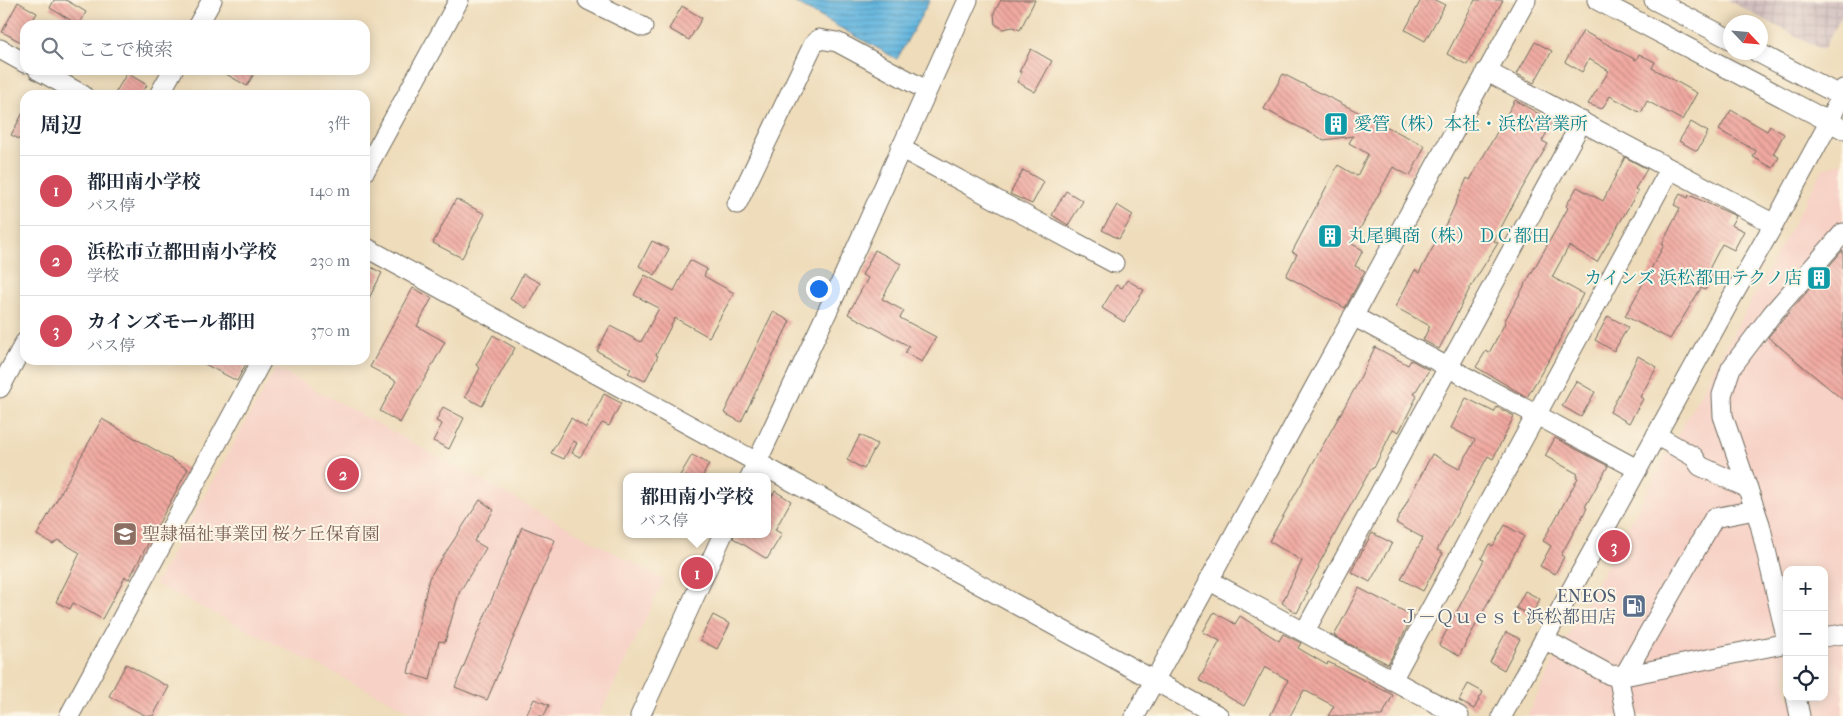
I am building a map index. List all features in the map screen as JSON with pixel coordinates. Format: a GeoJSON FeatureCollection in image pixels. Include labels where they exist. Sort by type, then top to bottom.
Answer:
{"type":"FeatureCollection","features":[{"type":"Feature","properties":{"kind":"street"},"geometry":{"type":"LineString","coordinates":[[201,20],[212,0]]}},
{"type":"Feature","properties":{"kind":"street"},"geometry":{"type":"LineString","coordinates":[[370,162],[459,0]]}},
{"type":"Feature","properties":{"kind":"street"},"geometry":{"type":"LineString","coordinates":[[588,0],[643,27]]}},
{"type":"Feature","properties":{"kind":"street"},"geometry":{"type":"LineString","coordinates":[[370,250],[753,469],[968,0]]}},
{"type":"Feature","properties":{"kind":"street"},"geometry":{"type":"LineString","coordinates":[[1134,716],[1526,0]]}},
{"type":"Feature","properties":{"kind":"street"},"geometry":{"type":"LineString","coordinates":[[1598,0],[1836,125]]}},
{"type":"Feature","properties":{"kind":"street"},"geometry":{"type":"LineString","coordinates":[[1654,0],[1723,35]]}},
{"type":"Feature","properties":{"kind":"street"},"geometry":{"type":"LineString","coordinates":[[737,204],[813,45],[819,39],[837,42],[926,90]]}},
{"type":"Feature","properties":{"kind":"street"},"geometry":{"type":"LineString","coordinates":[[0,49],[20,60]]}},
{"type":"Feature","properties":{"kind":"street"},"geometry":{"type":"LineString","coordinates":[[1502,716],[1774,224],[1836,125],[1842,93],[1768,57]]}},
{"type":"Feature","properties":{"kind":"street"},"geometry":{"type":"LineString","coordinates":[[1486,71],[1774,224]]}},
{"type":"Feature","properties":{"kind":"street"},"geometry":{"type":"LineString","coordinates":[[47,75],[74,90]]}},
{"type":"Feature","properties":{"kind":"street"},"geometry":{"type":"LineString","coordinates":[[162,90],[170,75]]}},
{"type":"Feature","properties":{"kind":"street"},"geometry":{"type":"LineString","coordinates":[[1305,631],[1582,121]]}},
{"type":"Feature","properties":{"kind":"street"},"geometry":{"type":"LineString","coordinates":[[900,148],[1114,263]]}},
{"type":"Feature","properties":{"kind":"street"},"geometry":{"type":"LineString","coordinates":[[1392,680],[1670,168]]}},
{"type":"Feature","properties":{"kind":"street"},"geometry":{"type":"LineString","coordinates":[[1783,626],[1755,510],[1721,406],[1725,381],[1731,368],[1772,314],[1843,233]]}},
{"type":"Feature","properties":{"kind":"street"},"geometry":{"type":"LineString","coordinates":[[1354,316],[1637,469]]}},
{"type":"Feature","properties":{"kind":"street"},"geometry":{"type":"LineString","coordinates":[[0,388],[20,351]]}},
{"type":"Feature","properties":{"kind":"street"},"geometry":{"type":"LineString","coordinates":[[69,716],[259,365]]}},
{"type":"Feature","properties":{"kind":"street"},"geometry":{"type":"LineString","coordinates":[[1656,435],[1694,457],[1720,464],[1728,459],[1734,450]]}},
{"type":"Feature","properties":{"kind":"street"},"geometry":{"type":"LineString","coordinates":[[1694,457],[1700,466],[1748,488]]}},
{"type":"Feature","properties":{"kind":"street"},"geometry":{"type":"LineString","coordinates":[[771,479],[1219,716]]}},
{"type":"Feature","properties":{"kind":"street"},"geometry":{"type":"LineString","coordinates":[[1626,716],[1621,675],[1714,518],[1755,510]]}},
{"type":"Feature","properties":{"kind":"street"},"geometry":{"type":"LineString","coordinates":[[640,716],[721,538]]}},
{"type":"Feature","properties":{"kind":"street"},"geometry":{"type":"LineString","coordinates":[[1208,580],[1305,631],[1458,716]]}},
{"type":"Feature","properties":{"kind":"street"},"geometry":{"type":"LineString","coordinates":[[1828,636],[1843,634]]}},
{"type":"Feature","properties":{"kind":"street"},"geometry":{"type":"LineString","coordinates":[[1544,639],[1610,675],[1621,675],[1783,643]]}},
{"type":"Feature","properties":{"kind":"street"},"geometry":{"type":"LineString","coordinates":[[1797,701],[1800,716]]}},
{"type":"Feature","properties":{"kind":"shaded area"},"geometry":{"type":"Polygon","coordinates":[[[1727,0],[1843,0],[1843,14],[1823,50],[1768,21],[1768,15],[1756,15],[1727,0]]]}},
{"type":"Feature","properties":{"kind":"shaded area"},"geometry":{"type":"Polygon","coordinates":[[[1843,162],[1843,716],[1527,716],[1558,654],[1823,169],[1843,162]]]}},
{"type":"Feature","properties":{"kind":"shaded area"},"geometry":{"type":"Polygon","coordinates":[[[276,368],[664,580],[599,716],[420,716],[155,584],[276,368]]]}},
{"type":"Feature","properties":{"kind":"water"},"geometry":{"type":"Polygon","coordinates":[[[790,0],[930,0],[897,59],[790,0]]]}},
{"type":"Feature","properties":{"kind":"building"},"geometry":{"type":"Polygon","coordinates":[[[54,0],[66,0],[86,12],[82,20],[70,20],[50,8],[54,0]]]}},
{"type":"Feature","properties":{"kind":"building"},"geometry":{"type":"Polygon","coordinates":[[[1001,0],[1035,0],[1020,30],[1013,27],[1003,29],[995,24],[994,13],[1001,0]]]}},
{"type":"Feature","properties":{"kind":"building"},"geometry":{"type":"Polygon","coordinates":[[[1421,0],[1435,0],[1445,5],[1425,41],[1405,30],[1421,0]]]}},
{"type":"Feature","properties":{"kind":"building"},"geometry":{"type":"Polygon","coordinates":[[[1475,0],[1503,0],[1467,65],[1447,54],[1475,0]]]}},
{"type":"Feature","properties":{"kind":"building"},"geometry":{"type":"Polygon","coordinates":[[[18,2],[37,13],[33,20],[20,20],[20,41],[2,32],[18,2]]]}},
{"type":"Feature","properties":{"kind":"building"},"geometry":{"type":"Polygon","coordinates":[[[682,6],[702,18],[689,40],[669,29],[682,6]]]}},
{"type":"Feature","properties":{"kind":"building"},"geometry":{"type":"Polygon","coordinates":[[[1583,31],[1636,60],[1639,54],[1655,62],[1652,68],[1697,93],[1682,120],[1647,101],[1641,113],[1610,96],[1602,109],[1588,104],[1609,71],[1589,59],[1582,72],[1565,62],[1583,31]]]}},
{"type":"Feature","properties":{"kind":"building"},"geometry":{"type":"Polygon","coordinates":[[[1535,42],[1552,51],[1534,83],[1517,74],[1535,42]]]}},
{"type":"Feature","properties":{"kind":"building"},"geometry":{"type":"Polygon","coordinates":[[[1031,49],[1052,61],[1035,92],[1017,82],[1022,72],[1019,72],[1031,49]]]}},
{"type":"Feature","properties":{"kind":"building"},"geometry":{"type":"Polygon","coordinates":[[[1283,74],[1425,146],[1410,176],[1393,167],[1352,244],[1363,250],[1355,266],[1365,271],[1345,308],[1286,276],[1297,254],[1292,252],[1338,165],[1357,176],[1368,154],[1349,143],[1353,136],[1324,140],[1264,109],[1283,74]]]}},
{"type":"Feature","properties":{"kind":"building"},"geometry":{"type":"Polygon","coordinates":[[[126,75],[130,75],[147,85],[144,90],[117,90],[126,75]]]}},
{"type":"Feature","properties":{"kind":"building"},"geometry":{"type":"Polygon","coordinates":[[[228,75],[253,75],[247,86],[228,75]]]}},
{"type":"Feature","properties":{"kind":"building"},"geometry":{"type":"Polygon","coordinates":[[[1515,100],[1553,122],[1542,141],[1548,144],[1516,199],[1494,241],[1498,243],[1471,286],[1439,349],[1423,340],[1430,326],[1395,307],[1415,270],[1419,273],[1449,218],[1467,178],[1470,180],[1515,100]]]}},
{"type":"Feature","properties":{"kind":"building"},"geometry":{"type":"Polygon","coordinates":[[[1731,110],[1767,131],[1770,126],[1784,134],[1773,154],[1779,157],[1773,168],[1753,157],[1756,151],[1719,130],[1731,110]]]}},
{"type":"Feature","properties":{"kind":"building"},"geometry":{"type":"Polygon","coordinates":[[[20,118],[20,140],[11,135],[20,118]]]}},
{"type":"Feature","properties":{"kind":"building"},"geometry":{"type":"Polygon","coordinates":[[[1691,122],[1708,132],[1697,151],[1679,141],[1691,122]]]}},
{"type":"Feature","properties":{"kind":"building"},"geometry":{"type":"Polygon","coordinates":[[[1625,157],[1647,169],[1635,189],[1638,191],[1597,262],[1569,246],[1552,277],[1583,294],[1552,355],[1527,397],[1476,367],[1486,351],[1489,353],[1504,322],[1568,208],[1566,206],[1577,187],[1603,201],[1625,157]]]}},
{"type":"Feature","properties":{"kind":"building"},"geometry":{"type":"Polygon","coordinates":[[[1023,170],[1044,182],[1032,204],[1010,194],[1023,170]]]}},
{"type":"Feature","properties":{"kind":"building"},"geometry":{"type":"Polygon","coordinates":[[[1066,191],[1083,201],[1068,225],[1052,215],[1066,191]]]}},
{"type":"Feature","properties":{"kind":"building"},"geometry":{"type":"Polygon","coordinates":[[[1680,194],[1688,198],[1689,195],[1736,216],[1731,225],[1744,231],[1734,250],[1722,244],[1708,271],[1714,274],[1705,290],[1701,288],[1670,339],[1625,316],[1664,245],[1662,244],[1680,208],[1674,205],[1680,194]]]}},
{"type":"Feature","properties":{"kind":"building"},"geometry":{"type":"Polygon","coordinates":[[[456,199],[485,214],[462,258],[433,243],[456,199]]]}},
{"type":"Feature","properties":{"kind":"building"},"geometry":{"type":"Polygon","coordinates":[[[1117,205],[1133,215],[1119,239],[1102,230],[1117,205]]]}},
{"type":"Feature","properties":{"kind":"building"},"geometry":{"type":"Polygon","coordinates":[[[652,241],[669,249],[655,275],[639,266],[652,241]]]}},
{"type":"Feature","properties":{"kind":"building"},"geometry":{"type":"Polygon","coordinates":[[[875,250],[901,264],[882,299],[904,311],[900,318],[936,337],[922,362],[905,353],[909,346],[848,314],[868,278],[862,275],[875,250]]]}},
{"type":"Feature","properties":{"kind":"building","name":"カインズ 浜松都田テクノ店"},"geometry":{"type":"Polygon","coordinates":[[[1843,250],[1843,400],[1768,337],[1843,250]]]}},
{"type":"Feature","properties":{"kind":"building"},"geometry":{"type":"Polygon","coordinates":[[[690,260],[707,269],[704,276],[734,293],[709,337],[675,318],[645,381],[628,373],[631,369],[597,351],[610,326],[641,342],[659,308],[634,295],[645,275],[674,291],[690,260]]]}},
{"type":"Feature","properties":{"kind":"building"},"geometry":{"type":"Polygon","coordinates":[[[370,267],[382,273],[370,296],[370,267]]]}},
{"type":"Feature","properties":{"kind":"building"},"geometry":{"type":"Polygon","coordinates":[[[523,274],[540,283],[526,308],[510,299],[523,274]]]}},
{"type":"Feature","properties":{"kind":"building"},"geometry":{"type":"Polygon","coordinates":[[[1127,280],[1144,290],[1124,322],[1102,308],[1116,285],[1122,288],[1127,280]]]}},
{"type":"Feature","properties":{"kind":"building"},"geometry":{"type":"Polygon","coordinates":[[[413,288],[432,298],[417,326],[445,342],[400,423],[380,411],[396,381],[370,367],[413,288]]]}},
{"type":"Feature","properties":{"kind":"building"},"geometry":{"type":"Polygon","coordinates":[[[773,312],[790,321],[741,422],[724,413],[773,312]]]}},
{"type":"Feature","properties":{"kind":"building"},"geometry":{"type":"Polygon","coordinates":[[[1608,316],[1628,327],[1614,351],[1595,340],[1608,316]]]}},
{"type":"Feature","properties":{"kind":"building"},"geometry":{"type":"Polygon","coordinates":[[[493,335],[515,348],[482,406],[465,397],[480,368],[476,365],[493,335]]]}},
{"type":"Feature","properties":{"kind":"building"},"geometry":{"type":"Polygon","coordinates":[[[1375,347],[1408,365],[1411,360],[1429,370],[1414,394],[1417,396],[1399,432],[1393,429],[1374,468],[1372,467],[1342,521],[1318,566],[1297,613],[1282,603],[1302,561],[1269,541],[1355,388],[1375,347]]]}},
{"type":"Feature","properties":{"kind":"building"},"geometry":{"type":"Polygon","coordinates":[[[1638,356],[1657,367],[1640,397],[1643,399],[1629,423],[1610,412],[1638,356]]]}},
{"type":"Feature","properties":{"kind":"building"},"geometry":{"type":"Polygon","coordinates":[[[207,365],[245,365],[237,381],[207,365]]]}},
{"type":"Feature","properties":{"kind":"building"},"geometry":{"type":"Polygon","coordinates":[[[1576,381],[1595,392],[1581,417],[1562,406],[1576,381]]]}},
{"type":"Feature","properties":{"kind":"building"},"geometry":{"type":"Polygon","coordinates":[[[604,394],[621,403],[609,426],[602,423],[580,457],[572,453],[577,443],[573,441],[564,459],[551,453],[571,418],[586,428],[604,394]]]}},
{"type":"Feature","properties":{"kind":"building"},"geometry":{"type":"Polygon","coordinates":[[[1466,398],[1494,412],[1497,407],[1514,416],[1493,459],[1488,456],[1437,550],[1443,553],[1423,591],[1401,579],[1423,538],[1396,523],[1432,454],[1459,469],[1475,440],[1451,428],[1466,398]]]}},
{"type":"Feature","properties":{"kind":"building"},"geometry":{"type":"Polygon","coordinates":[[[443,407],[464,418],[449,449],[433,441],[442,424],[436,421],[443,407]]]}},
{"type":"Feature","properties":{"kind":"building"},"geometry":{"type":"Polygon","coordinates":[[[102,419],[188,469],[129,579],[125,577],[102,619],[73,603],[70,609],[56,602],[80,553],[58,540],[53,544],[37,535],[102,419]]]}},
{"type":"Feature","properties":{"kind":"building"},"geometry":{"type":"Polygon","coordinates":[[[860,435],[877,444],[864,469],[847,460],[860,435]]]}},
{"type":"Feature","properties":{"kind":"building"},"geometry":{"type":"Polygon","coordinates":[[[1555,438],[1608,466],[1561,555],[1564,557],[1555,574],[1540,566],[1551,546],[1543,541],[1578,478],[1576,477],[1578,474],[1545,456],[1555,438]]]}},
{"type":"Feature","properties":{"kind":"building"},"geometry":{"type":"Polygon","coordinates":[[[692,455],[709,464],[704,473],[681,473],[692,455]]]}},
{"type":"Feature","properties":{"kind":"building"},"geometry":{"type":"Polygon","coordinates":[[[775,491],[791,501],[775,530],[782,534],[767,559],[733,538],[771,538],[771,498],[775,491]]]}},
{"type":"Feature","properties":{"kind":"building"},"geometry":{"type":"Polygon","coordinates":[[[480,500],[494,510],[474,541],[486,548],[459,593],[445,642],[439,641],[430,680],[408,673],[429,578],[480,500]]]}},
{"type":"Feature","properties":{"kind":"building"},"geometry":{"type":"Polygon","coordinates":[[[1505,525],[1524,536],[1459,656],[1439,645],[1484,560],[1481,559],[1489,544],[1493,546],[1505,525]]]}},
{"type":"Feature","properties":{"kind":"building"},"geometry":{"type":"Polygon","coordinates":[[[522,527],[555,540],[487,700],[455,687],[522,527]]]}},
{"type":"Feature","properties":{"kind":"building"},"geometry":{"type":"Polygon","coordinates":[[[1372,533],[1392,543],[1370,582],[1351,572],[1372,533]]]}},
{"type":"Feature","properties":{"kind":"building"},"geometry":{"type":"Polygon","coordinates":[[[1359,588],[1413,616],[1388,664],[1334,636],[1359,588]]]}},
{"type":"Feature","properties":{"kind":"building"},"geometry":{"type":"Polygon","coordinates":[[[1525,591],[1540,599],[1531,616],[1516,608],[1525,591]]]}},
{"type":"Feature","properties":{"kind":"building"},"geometry":{"type":"Polygon","coordinates":[[[1214,612],[1235,624],[1240,616],[1279,641],[1283,634],[1301,643],[1298,648],[1327,665],[1328,662],[1393,695],[1382,716],[1328,716],[1334,706],[1304,690],[1290,716],[1270,716],[1288,680],[1265,667],[1244,706],[1199,680],[1220,641],[1203,632],[1214,612]]]}},
{"type":"Feature","properties":{"kind":"building"},"geometry":{"type":"Polygon","coordinates":[[[713,615],[730,624],[717,649],[700,640],[713,615]]]}},
{"type":"Feature","properties":{"kind":"building"},"geometry":{"type":"Polygon","coordinates":[[[1506,632],[1520,639],[1504,670],[1490,662],[1506,632]]]}},
{"type":"Feature","properties":{"kind":"building"},"geometry":{"type":"Polygon","coordinates":[[[126,664],[169,687],[153,716],[146,716],[109,696],[126,664]]]}},
{"type":"Feature","properties":{"kind":"building"},"geometry":{"type":"Polygon","coordinates":[[[1468,684],[1483,692],[1474,709],[1459,701],[1468,684]]]}},
{"type":"Feature","properties":{"kind":"building"},"geometry":{"type":"Polygon","coordinates":[[[534,699],[549,705],[544,716],[526,716],[534,699]]]}},
{"type":"Feature","properties":{"kind":"place","name":"愛管（株）本社・浜松営業所"},"geometry":{"type":"Point","coordinates":[1336,124]}},
{"type":"Feature","properties":{"kind":"place","name":"丸尾興商（株） ＤＣ都田"},"geometry":{"type":"Point","coordinates":[1330,236]}},
{"type":"Feature","properties":{"kind":"place","name":"カインズ 浜松都田テクノ店"},"geometry":{"type":"Point","coordinates":[1819,278]}},
{"type":"Feature","properties":{"kind":"place","name":"浜松市立都田南小学校"},"geometry":{"type":"Point","coordinates":[343,474]}},
{"type":"Feature","properties":{"kind":"place","name":"聖隷福祉事業団 桜ケ丘保育園"},"geometry":{"type":"Point","coordinates":[125,534]}},
{"type":"Feature","properties":{"kind":"place","name":"カインズモール都田"},"geometry":{"type":"Point","coordinates":[1614,546]}},
{"type":"Feature","properties":{"kind":"place","name":"都田南小学校"},"geometry":{"type":"Point","coordinates":[697,573]}},
{"type":"Feature","properties":{"kind":"place","name":"ENEOS Ｊ－Ｑｕｅｓｔ浜松都田店"},"geometry":{"type":"Point","coordinates":[1634,606]}}]}
